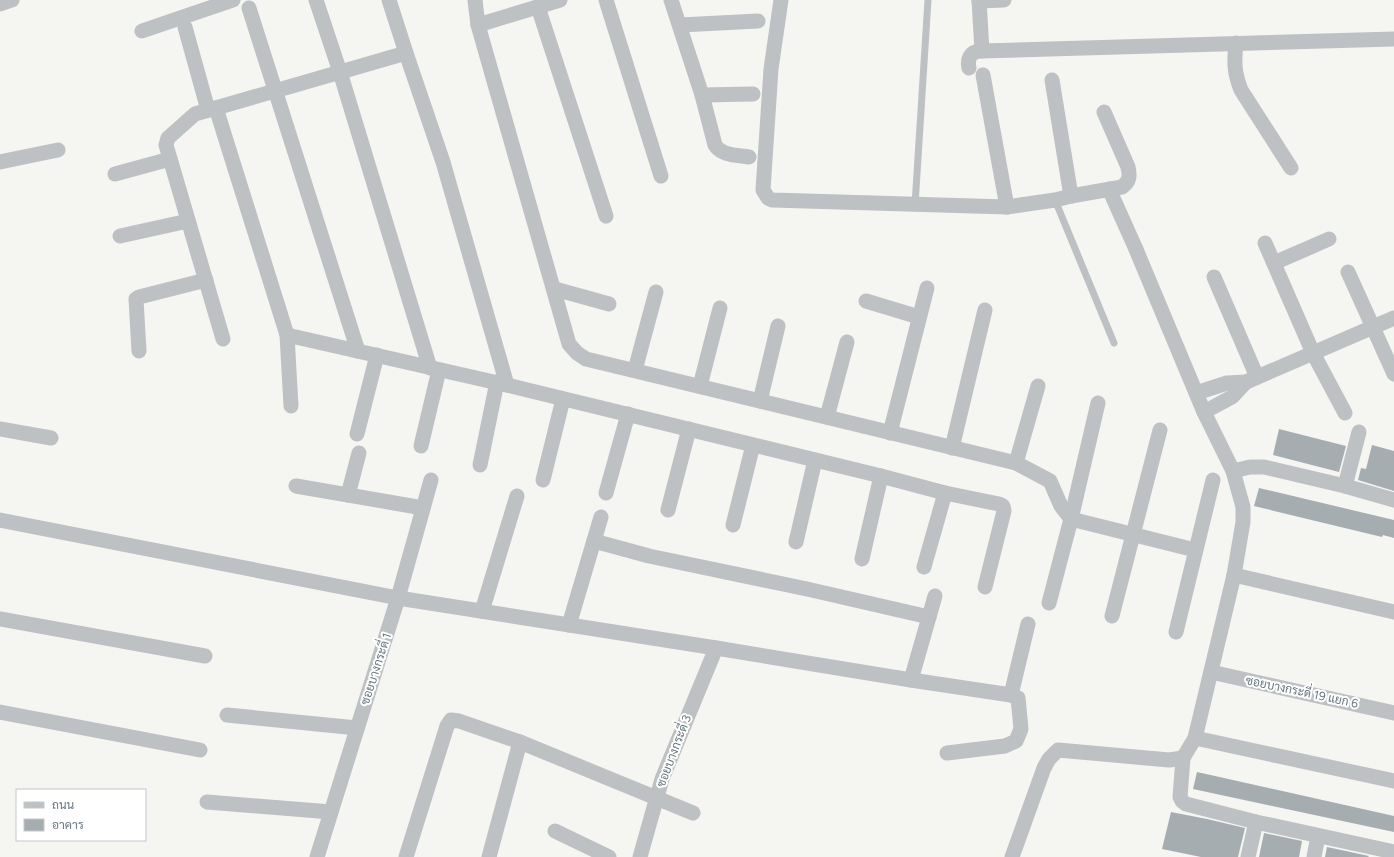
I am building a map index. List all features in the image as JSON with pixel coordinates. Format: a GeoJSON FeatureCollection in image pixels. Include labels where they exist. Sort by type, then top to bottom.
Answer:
{"type":"FeatureCollection","features":[{"type":"Feature","properties":{"kind":"street"},"geometry":{"type":"LineString","coordinates":[[0,4],[12,0]]}},
{"type":"Feature","properties":{"kind":"street"},"geometry":{"type":"LineString","coordinates":[[142,31],[233,0]]}},
{"type":"Feature","properties":{"kind":"street"},"geometry":{"type":"LineString","coordinates":[[316,0],[435,369],[421,446]]}},
{"type":"Feature","properties":{"kind":"street"},"geometry":{"type":"LineString","coordinates":[[389,0],[443,162],[502,383],[480,465]]}},
{"type":"Feature","properties":{"kind":"street"},"geometry":{"type":"LineString","coordinates":[[475,0],[478,24],[570,344],[577,353],[586,359],[1016,463],[1050,481],[1062,506],[1071,519],[1195,550]]}},
{"type":"Feature","properties":{"kind":"street"},"geometry":{"type":"LineString","coordinates":[[478,24],[560,0]]}},
{"type":"Feature","properties":{"kind":"street"},"geometry":{"type":"LineString","coordinates":[[606,0],[661,176]]}},
{"type":"Feature","properties":{"kind":"street"},"geometry":{"type":"LineString","coordinates":[[671,0],[702,96],[715,145],[722,153],[749,157]]}},
{"type":"Feature","properties":{"kind":"street"},"geometry":{"type":"LineString","coordinates":[[781,0],[771,69],[763,190],[768,198],[776,201],[1007,207],[1055,200],[1122,187],[1127,183],[1130,176],[1128,167],[1104,112]]}},
{"type":"Feature","properties":{"kind":"street"},"geometry":{"type":"LineString","coordinates":[[982,51],[979,1],[1004,0]]}},
{"type":"Feature","properties":{"kind":"street"},"geometry":{"type":"LineString","coordinates":[[538,7],[606,216]]}},
{"type":"Feature","properties":{"kind":"street"},"geometry":{"type":"LineString","coordinates":[[249,8],[358,351]]}},
{"type":"Feature","properties":{"kind":"street"},"geometry":{"type":"LineString","coordinates":[[680,25],[758,21]]}},
{"type":"Feature","properties":{"kind":"street"},"geometry":{"type":"LineString","coordinates":[[185,27],[287,335],[291,406]]}},
{"type":"Feature","properties":{"kind":"street"},"geometry":{"type":"LineString","coordinates":[[969,68],[968,64],[971,54],[975,51],[1394,39]]}},
{"type":"Feature","properties":{"kind":"street"},"geometry":{"type":"LineString","coordinates":[[1236,43],[1234,66],[1241,90],[1290,168]]}},
{"type":"Feature","properties":{"kind":"street"},"geometry":{"type":"LineString","coordinates":[[223,339],[166,145],[168,138],[195,114],[406,54]]}},
{"type":"Feature","properties":{"kind":"street"},"geometry":{"type":"LineString","coordinates":[[983,75],[1007,207]]}},
{"type":"Feature","properties":{"kind":"street"},"geometry":{"type":"LineString","coordinates":[[1052,80],[1071,196]]}},
{"type":"Feature","properties":{"kind":"street"},"geometry":{"type":"LineString","coordinates":[[702,96],[753,94]]}},
{"type":"Feature","properties":{"kind":"street"},"geometry":{"type":"LineString","coordinates":[[0,162],[58,150]]}},
{"type":"Feature","properties":{"kind":"street"},"geometry":{"type":"LineString","coordinates":[[115,174],[170,159]]}},
{"type":"Feature","properties":{"kind":"street"},"geometry":{"type":"LineString","coordinates":[[1109,189],[1136,247],[1204,412],[1233,471],[1243,507],[1243,522],[1234,575],[1195,738],[1183,758],[1180,797],[1186,804],[1256,822],[1318,836],[1378,853],[1394,852]]}},
{"type":"Feature","properties":{"kind":"street"},"geometry":{"type":"LineString","coordinates":[[120,236],[188,221]]}},
{"type":"Feature","properties":{"kind":"street"},"geometry":{"type":"LineString","coordinates":[[1274,263],[1329,239]]}},
{"type":"Feature","properties":{"kind":"street"},"geometry":{"type":"LineString","coordinates":[[1265,243],[1313,353],[1346,413]]}},
{"type":"Feature","properties":{"kind":"street"},"geometry":{"type":"LineString","coordinates":[[1348,272],[1394,374]]}},
{"type":"Feature","properties":{"kind":"street"},"geometry":{"type":"LineString","coordinates":[[1214,277],[1251,380]]}},
{"type":"Feature","properties":{"kind":"street"},"geometry":{"type":"LineString","coordinates":[[139,351],[136,299],[206,280]]}},
{"type":"Feature","properties":{"kind":"street"},"geometry":{"type":"LineString","coordinates":[[890,433],[927,288]]}},
{"type":"Feature","properties":{"kind":"street"},"geometry":{"type":"LineString","coordinates":[[555,289],[609,304]]}},
{"type":"Feature","properties":{"kind":"street"},"geometry":{"type":"LineString","coordinates":[[635,370],[656,292]]}},
{"type":"Feature","properties":{"kind":"street"},"geometry":{"type":"LineString","coordinates":[[866,301],[920,317]]}},
{"type":"Feature","properties":{"kind":"street"},"geometry":{"type":"LineString","coordinates":[[700,386],[720,308]]}},
{"type":"Feature","properties":{"kind":"street"},"geometry":{"type":"LineString","coordinates":[[952,448],[985,310]]}},
{"type":"Feature","properties":{"kind":"street"},"geometry":{"type":"LineString","coordinates":[[1196,393],[1227,383],[1251,380],[1394,318]]}},
{"type":"Feature","properties":{"kind":"street"},"geometry":{"type":"LineString","coordinates":[[760,401],[778,326]]}},
{"type":"Feature","properties":{"kind":"street"},"geometry":{"type":"LineString","coordinates":[[287,335],[502,383],[945,493],[998,504],[1004,508],[1004,511],[985,587]]}},
{"type":"Feature","properties":{"kind":"street"},"geometry":{"type":"LineString","coordinates":[[826,417],[847,342]]}},
{"type":"Feature","properties":{"kind":"street"},"geometry":{"type":"LineString","coordinates":[[357,434],[377,355]]}},
{"type":"Feature","properties":{"kind":"street"},"geometry":{"type":"LineString","coordinates":[[1204,412],[1232,398],[1251,380]]}},
{"type":"Feature","properties":{"kind":"street"},"geometry":{"type":"LineString","coordinates":[[1016,463],[1038,386]]}},
{"type":"Feature","properties":{"kind":"street"},"geometry":{"type":"LineString","coordinates":[[543,480],[563,398]]}},
{"type":"Feature","properties":{"kind":"street"},"geometry":{"type":"LineString","coordinates":[[1049,604],[1071,519],[1098,403]]}},
{"type":"Feature","properties":{"kind":"street"},"geometry":{"type":"LineString","coordinates":[[606,493],[628,414]]}},
{"type":"Feature","properties":{"kind":"street"},"geometry":{"type":"LineString","coordinates":[[0,429],[51,438]]}},
{"type":"Feature","properties":{"kind":"street"},"geometry":{"type":"LineString","coordinates":[[668,510],[689,429]]}},
{"type":"Feature","properties":{"kind":"street"},"geometry":{"type":"LineString","coordinates":[[1112,616],[1160,430]]}},
{"type":"Feature","properties":{"kind":"street"},"geometry":{"type":"LineString","coordinates":[[1345,486],[1359,432]]}},
{"type":"Feature","properties":{"kind":"street"},"geometry":{"type":"LineString","coordinates":[[733,525],[752,445]]}},
{"type":"Feature","properties":{"kind":"street"},"geometry":{"type":"LineString","coordinates":[[348,495],[359,453]]}},
{"type":"Feature","properties":{"kind":"street"},"geometry":{"type":"LineString","coordinates":[[796,542],[815,460]]}},
{"type":"Feature","properties":{"kind":"street"},"geometry":{"type":"LineString","coordinates":[[1233,471],[1250,467],[1264,467],[1345,486],[1394,500]]}},
{"type":"Feature","properties":{"kind":"street"},"geometry":{"type":"LineString","coordinates":[[862,559],[881,476]]}},
{"type":"Feature","properties":{"kind":"street","name":"ซอยบางกระดี่ 1"},"geometry":{"type":"LineString","coordinates":[[317,857],[398,598],[431,480]]}},
{"type":"Feature","properties":{"kind":"street"},"geometry":{"type":"LineString","coordinates":[[1176,632],[1213,480]]}},
{"type":"Feature","properties":{"kind":"street"},"geometry":{"type":"LineString","coordinates":[[296,486],[423,508]]}},
{"type":"Feature","properties":{"kind":"street"},"geometry":{"type":"LineString","coordinates":[[924,567],[945,493]]}},
{"type":"Feature","properties":{"kind":"street"},"geometry":{"type":"LineString","coordinates":[[482,611],[517,496]]}},
{"type":"Feature","properties":{"kind":"street"},"geometry":{"type":"LineString","coordinates":[[569,625],[601,517]]}},
{"type":"Feature","properties":{"kind":"street"},"geometry":{"type":"LineString","coordinates":[[0,520],[398,598],[1011,695],[1018,698],[1021,729],[1016,741],[1005,746],[947,753]]}},
{"type":"Feature","properties":{"kind":"street"},"geometry":{"type":"LineString","coordinates":[[594,541],[649,556],[807,589],[929,617]]}},
{"type":"Feature","properties":{"kind":"street"},"geometry":{"type":"LineString","coordinates":[[1234,575],[1394,612]]}},
{"type":"Feature","properties":{"kind":"street"},"geometry":{"type":"LineString","coordinates":[[912,680],[935,596]]}},
{"type":"Feature","properties":{"kind":"street"},"geometry":{"type":"LineString","coordinates":[[0,619],[205,656]]}},
{"type":"Feature","properties":{"kind":"street"},"geometry":{"type":"LineString","coordinates":[[1011,695],[1028,624]]}},
{"type":"Feature","properties":{"kind":"street","name":"ซอยบางกระดี่ 3"},"geometry":{"type":"LineString","coordinates":[[640,857],[662,779],[716,648]]}},
{"type":"Feature","properties":{"kind":"street","name":"ซอยบางกระดี่ 19 แยก 6"},"geometry":{"type":"LineString","coordinates":[[1211,672],[1394,713]]}},
{"type":"Feature","properties":{"kind":"street"},"geometry":{"type":"LineString","coordinates":[[0,712],[200,750]]}},
{"type":"Feature","properties":{"kind":"street"},"geometry":{"type":"LineString","coordinates":[[227,715],[357,728]]}},
{"type":"Feature","properties":{"kind":"street"},"geometry":{"type":"LineString","coordinates":[[406,857],[447,726],[451,720],[459,721],[520,742],[693,813]]}},
{"type":"Feature","properties":{"kind":"street"},"geometry":{"type":"LineString","coordinates":[[1195,738],[1394,781]]}},
{"type":"Feature","properties":{"kind":"street"},"geometry":{"type":"LineString","coordinates":[[489,857],[520,742]]}},
{"type":"Feature","properties":{"kind":"street"},"geometry":{"type":"LineString","coordinates":[[1012,857],[1044,768],[1049,759],[1058,750],[1169,760],[1183,758]]}},
{"type":"Feature","properties":{"kind":"street"},"geometry":{"type":"LineString","coordinates":[[207,802],[331,812]]}},
{"type":"Feature","properties":{"kind":"street"},"geometry":{"type":"LineString","coordinates":[[1248,857],[1256,822]]}},
{"type":"Feature","properties":{"kind":"street"},"geometry":{"type":"LineString","coordinates":[[554,831],[609,857]]}},
{"type":"Feature","properties":{"kind":"street"},"geometry":{"type":"LineString","coordinates":[[1314,857],[1318,836]]}},
{"type":"Feature","properties":{"kind":"lane"},"geometry":{"type":"LineString","coordinates":[[915,205],[928,0]]}},
{"type":"Feature","properties":{"kind":"lane"},"geometry":{"type":"LineString","coordinates":[[1055,200],[1114,343]]}},
{"type":"Feature","properties":{"kind":"building"},"geometry":{"type":"Polygon","coordinates":[[[1279,429],[1346,446],[1339,472],[1273,455],[1279,429]]]}},
{"type":"Feature","properties":{"kind":"building"},"geometry":{"type":"Polygon","coordinates":[[[1372,445],[1394,451],[1394,491],[1358,480],[1361,468],[1366,469],[1372,445]]]}},
{"type":"Feature","properties":{"kind":"building"},"geometry":{"type":"Polygon","coordinates":[[[1259,488],[1394,520],[1394,538],[1383,535],[1382,537],[1254,506],[1259,488]]]}},
{"type":"Feature","properties":{"kind":"building"},"geometry":{"type":"Polygon","coordinates":[[[1197,772],[1394,816],[1394,832],[1193,789],[1197,772]]]}},
{"type":"Feature","properties":{"kind":"building"},"geometry":{"type":"Polygon","coordinates":[[[1171,812],[1245,828],[1238,857],[1201,857],[1162,849],[1171,812]]]}},
{"type":"Feature","properties":{"kind":"building"},"geometry":{"type":"Polygon","coordinates":[[[1264,833],[1302,841],[1299,857],[1259,857],[1264,833]]]}},
{"type":"Feature","properties":{"kind":"building"},"geometry":{"type":"Polygon","coordinates":[[[1327,847],[1369,856],[1325,857],[1327,847]]]}}]}
